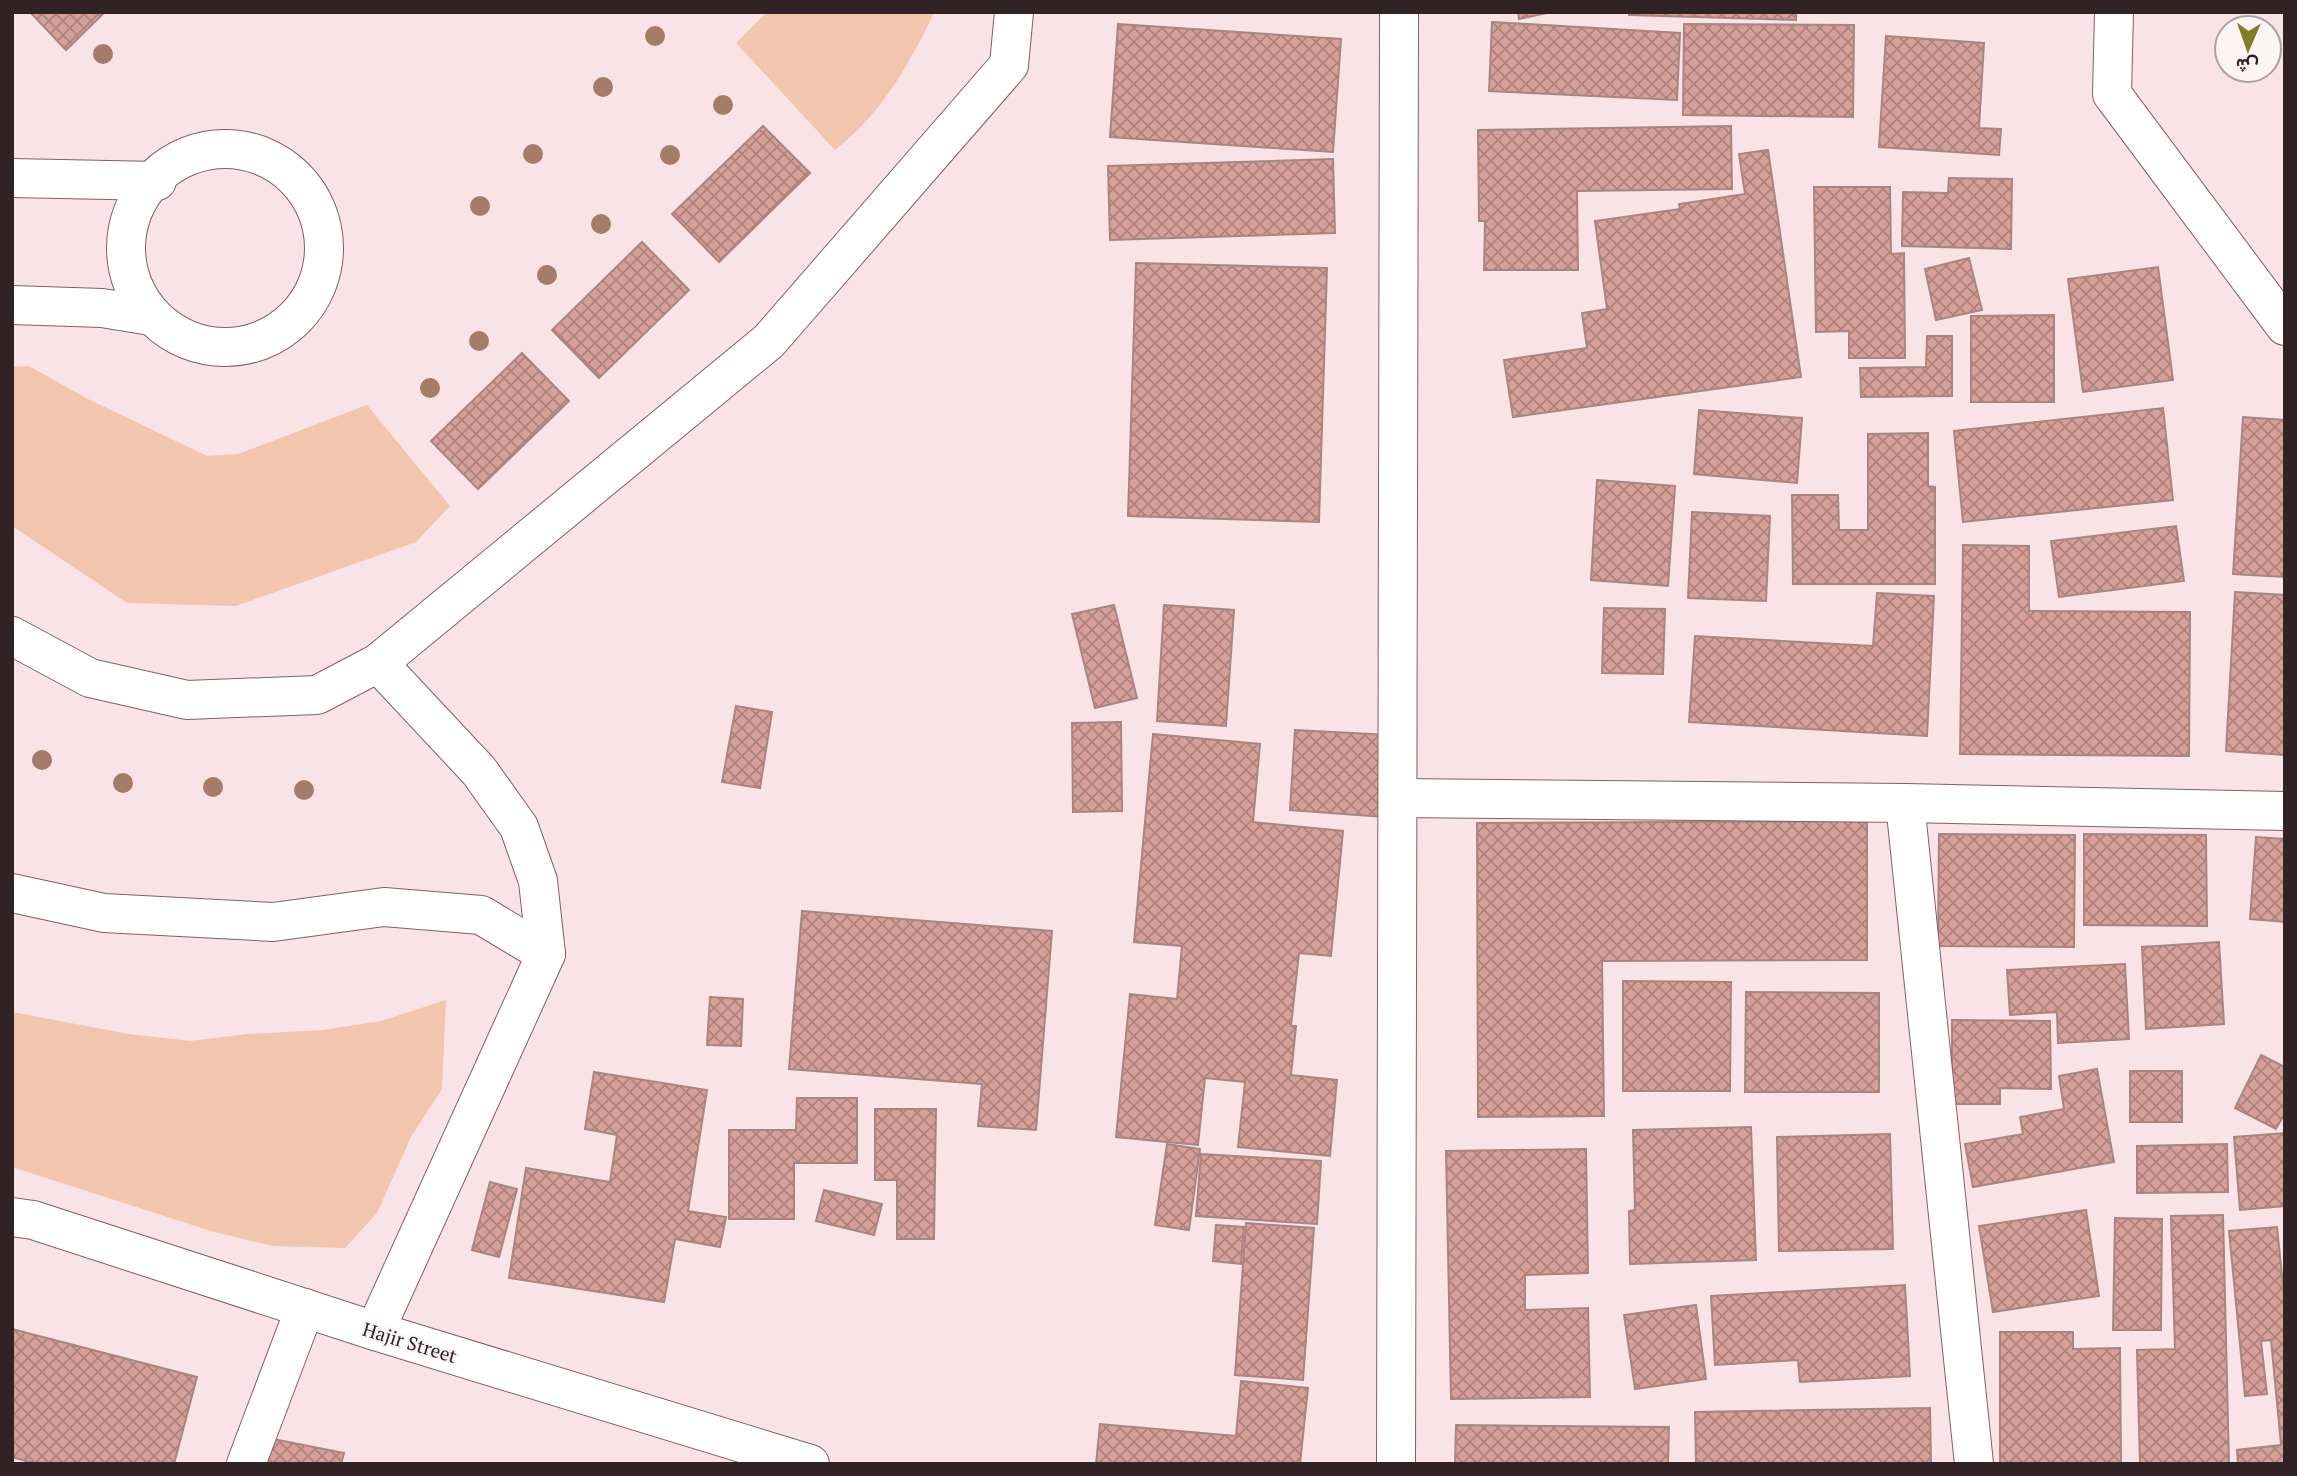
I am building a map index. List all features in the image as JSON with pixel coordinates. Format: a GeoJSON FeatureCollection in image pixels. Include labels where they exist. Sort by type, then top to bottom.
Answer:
{"type":"FeatureCollection","features":[{"type":"Feature","properties":{"kind":"street"},"geometry":{"type":"LineString","coordinates":[[12,636],[90,678],[187,700],[317,695],[378,663],[769,341],[1009,65],[1014,12]]}},
{"type":"Feature","properties":{"kind":"street"},"geometry":{"type":"LineString","coordinates":[[1396,1464],[1399,12]]}},
{"type":"Feature","properties":{"kind":"street"},"geometry":{"type":"LineString","coordinates":[[2114,12],[2112,94],[2285,326]]}},
{"type":"Feature","properties":{"kind":"street"},"geometry":{"type":"LineString","coordinates":[[254,151],[305,187],[321,219],[325,246],[317,286],[295,319],[267,338],[245,345],[192,342],[151,316],[133,290],[124,261],[124,239],[135,199],[189,152],[254,151]]}},
{"type":"Feature","properties":{"kind":"street"},"geometry":{"type":"LineString","coordinates":[[12,178],[157,181]]}},
{"type":"Feature","properties":{"kind":"street"},"geometry":{"type":"LineString","coordinates":[[12,305],[102,308],[151,316]]}},
{"type":"Feature","properties":{"kind":"street"},"geometry":{"type":"LineString","coordinates":[[375,1331],[546,954],[538,881],[519,827],[479,771],[378,663]]}},
{"type":"Feature","properties":{"kind":"street"},"geometry":{"type":"LineString","coordinates":[[1398,798],[1905,803],[2285,811]]}},
{"type":"Feature","properties":{"kind":"street"},"geometry":{"type":"LineString","coordinates":[[1905,803],[1974,1464]]}},
{"type":"Feature","properties":{"kind":"street"},"geometry":{"type":"LineString","coordinates":[[12,893],[104,913],[273,922],[384,907],[481,915],[546,954]]}},
{"type":"Feature","properties":{"kind":"street","name":"Hajir Street"},"geometry":{"type":"LineString","coordinates":[[12,1217],[33,1220],[375,1331],[810,1464]]}},
{"type":"Feature","properties":{"kind":"street"},"geometry":{"type":"LineString","coordinates":[[246,1464],[305,1308]]}},
{"type":"Feature","properties":{"kind":"shaded area"},"geometry":{"type":"Polygon","coordinates":[[[767,12],[934,12],[893,87],[866,121],[835,150],[736,43],[767,12]]]}},
{"type":"Feature","properties":{"kind":"shaded area"},"geometry":{"type":"Polygon","coordinates":[[[29,366],[88,399],[207,456],[238,454],[367,405],[450,506],[416,542],[236,606],[127,603],[12,526],[12,367],[29,366]]]}},
{"type":"Feature","properties":{"kind":"shaded area"},"geometry":{"type":"Polygon","coordinates":[[[446,1000],[442,1089],[411,1137],[377,1213],[345,1248],[273,1246],[214,1232],[12,1167],[12,1012],[129,1034],[190,1041],[247,1034],[323,1030],[381,1021],[446,1000]]]}},
{"type":"Feature","properties":{"kind":"building"},"geometry":{"type":"Polygon","coordinates":[[[30,12],[105,12],[66,50],[30,12]]]}},
{"type":"Feature","properties":{"kind":"building"},"geometry":{"type":"Polygon","coordinates":[[[1518,12],[1551,12],[1519,19],[1518,12]]]}},
{"type":"Feature","properties":{"kind":"building"},"geometry":{"type":"Polygon","coordinates":[[[1629,12],[1796,12],[1796,20],[1629,15],[1629,12]]]}},
{"type":"Feature","properties":{"kind":"building"},"geometry":{"type":"Polygon","coordinates":[[[1492,22],[1680,33],[1677,100],[1489,91],[1492,22]]]}},
{"type":"Feature","properties":{"kind":"building"},"geometry":{"type":"Polygon","coordinates":[[[1118,24],[1341,39],[1333,152],[1110,137],[1118,24]]]}},
{"type":"Feature","properties":{"kind":"building"},"geometry":{"type":"Polygon","coordinates":[[[1684,24],[1854,25],[1853,117],[1683,115],[1684,24]]]}},
{"type":"Feature","properties":{"kind":"building"},"geometry":{"type":"Polygon","coordinates":[[[1886,36],[1984,43],[1979,128],[2001,129],[1999,155],[1879,147],[1886,36]]]}},
{"type":"Feature","properties":{"kind":"building"},"geometry":{"type":"Polygon","coordinates":[[[763,126],[810,173],[719,262],[672,214],[763,126]]]}},
{"type":"Feature","properties":{"kind":"building"},"geometry":{"type":"Polygon","coordinates":[[[1731,126],[1732,189],[1577,191],[1578,270],[1484,270],[1485,221],[1479,221],[1478,130],[1731,126]]]}},
{"type":"Feature","properties":{"kind":"building"},"geometry":{"type":"Polygon","coordinates":[[[1768,150],[1801,377],[1513,417],[1504,360],[1587,348],[1582,313],[1607,309],[1595,221],[1680,209],[1679,204],[1745,194],[1739,154],[1768,150]]]}},
{"type":"Feature","properties":{"kind":"building"},"geometry":{"type":"Polygon","coordinates":[[[1333,159],[1335,233],[1110,240],[1108,166],[1333,159]]]}},
{"type":"Feature","properties":{"kind":"building"},"geometry":{"type":"Polygon","coordinates":[[[1949,178],[2012,179],[2011,249],[1902,246],[1903,192],[1948,193],[1949,178]]]}},
{"type":"Feature","properties":{"kind":"building"},"geometry":{"type":"Polygon","coordinates":[[[1814,187],[1890,187],[1891,254],[1904,253],[1905,358],[1849,358],[1849,331],[1816,332],[1814,187]]]}},
{"type":"Feature","properties":{"kind":"building"},"geometry":{"type":"Polygon","coordinates":[[[642,242],[689,290],[599,378],[552,330],[642,242]]]}},
{"type":"Feature","properties":{"kind":"building"},"geometry":{"type":"Polygon","coordinates":[[[1969,258],[1982,310],[1936,320],[1925,269],[1969,258]]]}},
{"type":"Feature","properties":{"kind":"building"},"geometry":{"type":"Polygon","coordinates":[[[1136,263],[1327,268],[1319,522],[1128,516],[1136,263]]]}},
{"type":"Feature","properties":{"kind":"building"},"geometry":{"type":"Polygon","coordinates":[[[2158,267],[2173,380],[2083,392],[2068,279],[2158,267]]]}},
{"type":"Feature","properties":{"kind":"building"},"geometry":{"type":"Polygon","coordinates":[[[2054,315],[2054,402],[1971,402],[1971,316],[2054,315]]]}},
{"type":"Feature","properties":{"kind":"building"},"geometry":{"type":"Polygon","coordinates":[[[1927,336],[1952,336],[1952,396],[1861,397],[1860,368],[1926,367],[1927,336]]]}},
{"type":"Feature","properties":{"kind":"building"},"geometry":{"type":"Polygon","coordinates":[[[522,353],[569,401],[478,489],[431,441],[522,353]]]}},
{"type":"Feature","properties":{"kind":"building"},"geometry":{"type":"Polygon","coordinates":[[[2163,408],[2173,500],[1963,522],[1954,431],[2163,408]]]}},
{"type":"Feature","properties":{"kind":"building"},"geometry":{"type":"Polygon","coordinates":[[[1699,410],[1802,418],[1797,483],[1694,474],[1699,410]]]}},
{"type":"Feature","properties":{"kind":"building"},"geometry":{"type":"Polygon","coordinates":[[[2243,417],[2285,420],[2285,577],[2233,574],[2243,417]]]}},
{"type":"Feature","properties":{"kind":"building"},"geometry":{"type":"Polygon","coordinates":[[[1928,433],[1928,486],[1935,487],[1935,584],[1793,584],[1792,495],[1838,495],[1839,530],[1868,530],[1868,434],[1928,433]]]}},
{"type":"Feature","properties":{"kind":"building"},"geometry":{"type":"Polygon","coordinates":[[[1597,480],[1675,486],[1668,586],[1591,580],[1597,480]]]}},
{"type":"Feature","properties":{"kind":"building"},"geometry":{"type":"Polygon","coordinates":[[[1692,512],[1770,516],[1766,601],[1688,598],[1692,512]]]}},
{"type":"Feature","properties":{"kind":"building"},"geometry":{"type":"Polygon","coordinates":[[[2176,526],[2184,581],[2059,597],[2051,541],[2176,526]]]}},
{"type":"Feature","properties":{"kind":"building"},"geometry":{"type":"Polygon","coordinates":[[[1963,545],[2029,546],[2029,611],[2190,612],[2189,756],[1960,754],[1963,545]]]}},
{"type":"Feature","properties":{"kind":"building"},"geometry":{"type":"Polygon","coordinates":[[[2235,592],[2285,595],[2285,755],[2226,751],[2235,592]]]}},
{"type":"Feature","properties":{"kind":"building"},"geometry":{"type":"Polygon","coordinates":[[[1877,593],[1934,596],[1927,736],[1689,722],[1695,636],[1873,646],[1877,593]]]}},
{"type":"Feature","properties":{"kind":"building"},"geometry":{"type":"Polygon","coordinates":[[[1114,605],[1137,698],[1095,708],[1072,614],[1114,605]]]}},
{"type":"Feature","properties":{"kind":"building"},"geometry":{"type":"Polygon","coordinates":[[[1164,605],[1234,610],[1226,726],[1157,721],[1164,605]]]}},
{"type":"Feature","properties":{"kind":"building"},"geometry":{"type":"Polygon","coordinates":[[[1604,608],[1665,609],[1663,674],[1602,673],[1604,608]]]}},
{"type":"Feature","properties":{"kind":"building"},"geometry":{"type":"Polygon","coordinates":[[[736,706],[772,712],[760,788],[722,782],[736,706]]]}},
{"type":"Feature","properties":{"kind":"building"},"geometry":{"type":"Polygon","coordinates":[[[1121,722],[1122,811],[1073,812],[1072,723],[1121,722]]]}},
{"type":"Feature","properties":{"kind":"building"},"geometry":{"type":"Polygon","coordinates":[[[1295,730],[1389,735],[1384,817],[1290,810],[1295,730]]]}},
{"type":"Feature","properties":{"kind":"building"},"geometry":{"type":"Polygon","coordinates":[[[1153,734],[1260,744],[1253,822],[1343,831],[1331,956],[1299,953],[1291,1026],[1296,1026],[1291,1075],[1337,1080],[1330,1156],[1238,1147],[1245,1082],[1205,1078],[1198,1145],[1116,1137],[1130,994],[1177,999],[1182,946],[1134,942],[1153,734]]]}},
{"type":"Feature","properties":{"kind":"building"},"geometry":{"type":"Polygon","coordinates":[[[1867,821],[1867,960],[1602,961],[1604,1116],[1478,1117],[1477,823],[1867,821]]]}},
{"type":"Feature","properties":{"kind":"building"},"geometry":{"type":"Polygon","coordinates":[[[1939,834],[2075,835],[2074,947],[1938,946],[1939,834]]]}},
{"type":"Feature","properties":{"kind":"building"},"geometry":{"type":"Polygon","coordinates":[[[2084,834],[2206,835],[2207,926],[2084,925],[2084,834]]]}},
{"type":"Feature","properties":{"kind":"building"},"geometry":{"type":"Polygon","coordinates":[[[2256,837],[2285,839],[2285,922],[2250,919],[2256,837]]]}},
{"type":"Feature","properties":{"kind":"building"},"geometry":{"type":"Polygon","coordinates":[[[802,911],[1052,931],[1036,1130],[978,1126],[982,1084],[789,1069],[802,911]]]}},
{"type":"Feature","properties":{"kind":"building"},"geometry":{"type":"Polygon","coordinates":[[[2219,942],[2224,1024],[2146,1029],[2142,947],[2219,942]]]}},
{"type":"Feature","properties":{"kind":"building"},"geometry":{"type":"Polygon","coordinates":[[[2125,964],[2129,1039],[2058,1043],[2057,1012],[2010,1015],[2007,970],[2125,964]]]}},
{"type":"Feature","properties":{"kind":"building"},"geometry":{"type":"Polygon","coordinates":[[[1623,981],[1731,982],[1730,1091],[1623,1091],[1623,981]]]}},
{"type":"Feature","properties":{"kind":"building"},"geometry":{"type":"Polygon","coordinates":[[[1746,992],[1879,993],[1879,1092],[1745,1092],[1746,992]]]}},
{"type":"Feature","properties":{"kind":"building"},"geometry":{"type":"Polygon","coordinates":[[[710,997],[743,999],[741,1046],[707,1045],[710,997]]]}},
{"type":"Feature","properties":{"kind":"building"},"geometry":{"type":"Polygon","coordinates":[[[1952,1020],[2050,1021],[2051,1089],[2000,1088],[2000,1104],[1952,1104],[1952,1020]]]}},
{"type":"Feature","properties":{"kind":"building"},"geometry":{"type":"Polygon","coordinates":[[[2261,1055],[2285,1067],[2285,1113],[2276,1129],[2235,1108],[2261,1055]]]}},
{"type":"Feature","properties":{"kind":"building"},"geometry":{"type":"Polygon","coordinates":[[[2097,1069],[2114,1162],[1973,1187],[1965,1144],[2023,1134],[2020,1117],[2064,1109],[2059,1076],[2097,1069]]]}},
{"type":"Feature","properties":{"kind":"building"},"geometry":{"type":"Polygon","coordinates":[[[2130,1071],[2182,1071],[2182,1122],[2130,1122],[2130,1071]]]}},
{"type":"Feature","properties":{"kind":"building"},"geometry":{"type":"Polygon","coordinates":[[[594,1072],[707,1090],[688,1211],[726,1217],[720,1247],[675,1239],[664,1302],[509,1278],[526,1168],[610,1182],[617,1135],[585,1129],[594,1072]]]}},
{"type":"Feature","properties":{"kind":"building"},"geometry":{"type":"Polygon","coordinates":[[[797,1098],[857,1098],[857,1163],[794,1163],[794,1219],[729,1219],[729,1130],[796,1130],[797,1098]]]}},
{"type":"Feature","properties":{"kind":"building"},"geometry":{"type":"Polygon","coordinates":[[[875,1109],[936,1109],[934,1239],[897,1239],[897,1180],[875,1180],[875,1109]]]}},
{"type":"Feature","properties":{"kind":"building"},"geometry":{"type":"Polygon","coordinates":[[[1751,1127],[1756,1260],[1630,1264],[1629,1211],[1635,1210],[1633,1130],[1751,1127]]]}},
{"type":"Feature","properties":{"kind":"building"},"geometry":{"type":"Polygon","coordinates":[[[2285,1133],[2285,1206],[2240,1210],[2234,1137],[2285,1133]]]}},
{"type":"Feature","properties":{"kind":"building"},"geometry":{"type":"Polygon","coordinates":[[[1890,1134],[1893,1249],[1779,1251],[1777,1137],[1890,1134]]]}},
{"type":"Feature","properties":{"kind":"building"},"geometry":{"type":"Polygon","coordinates":[[[1167,1144],[1200,1149],[1189,1230],[1155,1225],[1167,1144]]]}},
{"type":"Feature","properties":{"kind":"building"},"geometry":{"type":"Polygon","coordinates":[[[2227,1144],[2228,1192],[2137,1193],[2137,1146],[2227,1144]]]}},
{"type":"Feature","properties":{"kind":"building"},"geometry":{"type":"Polygon","coordinates":[[[1586,1149],[1588,1273],[1525,1275],[1525,1310],[1588,1308],[1590,1397],[1451,1399],[1446,1151],[1586,1149]]]}},
{"type":"Feature","properties":{"kind":"building"},"geometry":{"type":"Polygon","coordinates":[[[1201,1154],[1321,1161],[1317,1224],[1196,1216],[1201,1154]]]}},
{"type":"Feature","properties":{"kind":"building"},"geometry":{"type":"Polygon","coordinates":[[[490,1182],[517,1189],[499,1257],[472,1250],[490,1182]]]}},
{"type":"Feature","properties":{"kind":"building"},"geometry":{"type":"Polygon","coordinates":[[[824,1190],[882,1204],[874,1235],[816,1221],[824,1190]]]}},
{"type":"Feature","properties":{"kind":"building"},"geometry":{"type":"Polygon","coordinates":[[[2086,1210],[2099,1296],[1993,1312],[1979,1226],[2086,1210]]]}},
{"type":"Feature","properties":{"kind":"building"},"geometry":{"type":"Polygon","coordinates":[[[2223,1215],[2229,1464],[2140,1464],[2137,1350],[2175,1349],[2171,1216],[2223,1215]]]}},
{"type":"Feature","properties":{"kind":"building"},"geometry":{"type":"Polygon","coordinates":[[[2115,1218],[2162,1219],[2161,1330],[2113,1330],[2115,1218]]]}},
{"type":"Feature","properties":{"kind":"building"},"geometry":{"type":"Polygon","coordinates":[[[1246,1223],[1314,1228],[1303,1380],[1235,1375],[1246,1223]]]}},
{"type":"Feature","properties":{"kind":"building"},"geometry":{"type":"Polygon","coordinates":[[[1216,1225],[1244,1227],[1241,1264],[1213,1261],[1216,1225]]]}},
{"type":"Feature","properties":{"kind":"building"},"geometry":{"type":"Polygon","coordinates":[[[2277,1227],[2285,1304],[2285,1464],[2238,1464],[2237,1450],[2281,1445],[2271,1340],[2261,1341],[2267,1394],[2245,1396],[2229,1231],[2277,1227]]]}},
{"type":"Feature","properties":{"kind":"building"},"geometry":{"type":"Polygon","coordinates":[[[1905,1285],[1910,1376],[1800,1382],[1798,1360],[1715,1365],[1711,1296],[1905,1285]]]}},
{"type":"Feature","properties":{"kind":"building"},"geometry":{"type":"Polygon","coordinates":[[[1696,1305],[1706,1379],[1635,1389],[1624,1315],[1696,1305]]]}},
{"type":"Feature","properties":{"kind":"building"},"geometry":{"type":"Polygon","coordinates":[[[12,1329],[197,1377],[174,1464],[36,1464],[12,1457],[12,1329]]]}},
{"type":"Feature","properties":{"kind":"building"},"geometry":{"type":"Polygon","coordinates":[[[2000,1332],[2073,1332],[2073,1349],[2120,1348],[2121,1464],[2000,1464],[2000,1332]]]}},
{"type":"Feature","properties":{"kind":"building"},"geometry":{"type":"Polygon","coordinates":[[[1241,1381],[1308,1388],[1300,1464],[1096,1464],[1100,1424],[1236,1436],[1241,1381]]]}},
{"type":"Feature","properties":{"kind":"building"},"geometry":{"type":"Polygon","coordinates":[[[1930,1408],[1931,1464],[1696,1464],[1695,1412],[1930,1408]]]}},
{"type":"Feature","properties":{"kind":"building"},"geometry":{"type":"Polygon","coordinates":[[[1456,1425],[1669,1427],[1668,1464],[1455,1464],[1456,1425]]]}},
{"type":"Feature","properties":{"kind":"building"},"geometry":{"type":"Polygon","coordinates":[[[258,1436],[344,1453],[341,1464],[251,1464],[258,1436]]]}}]}
